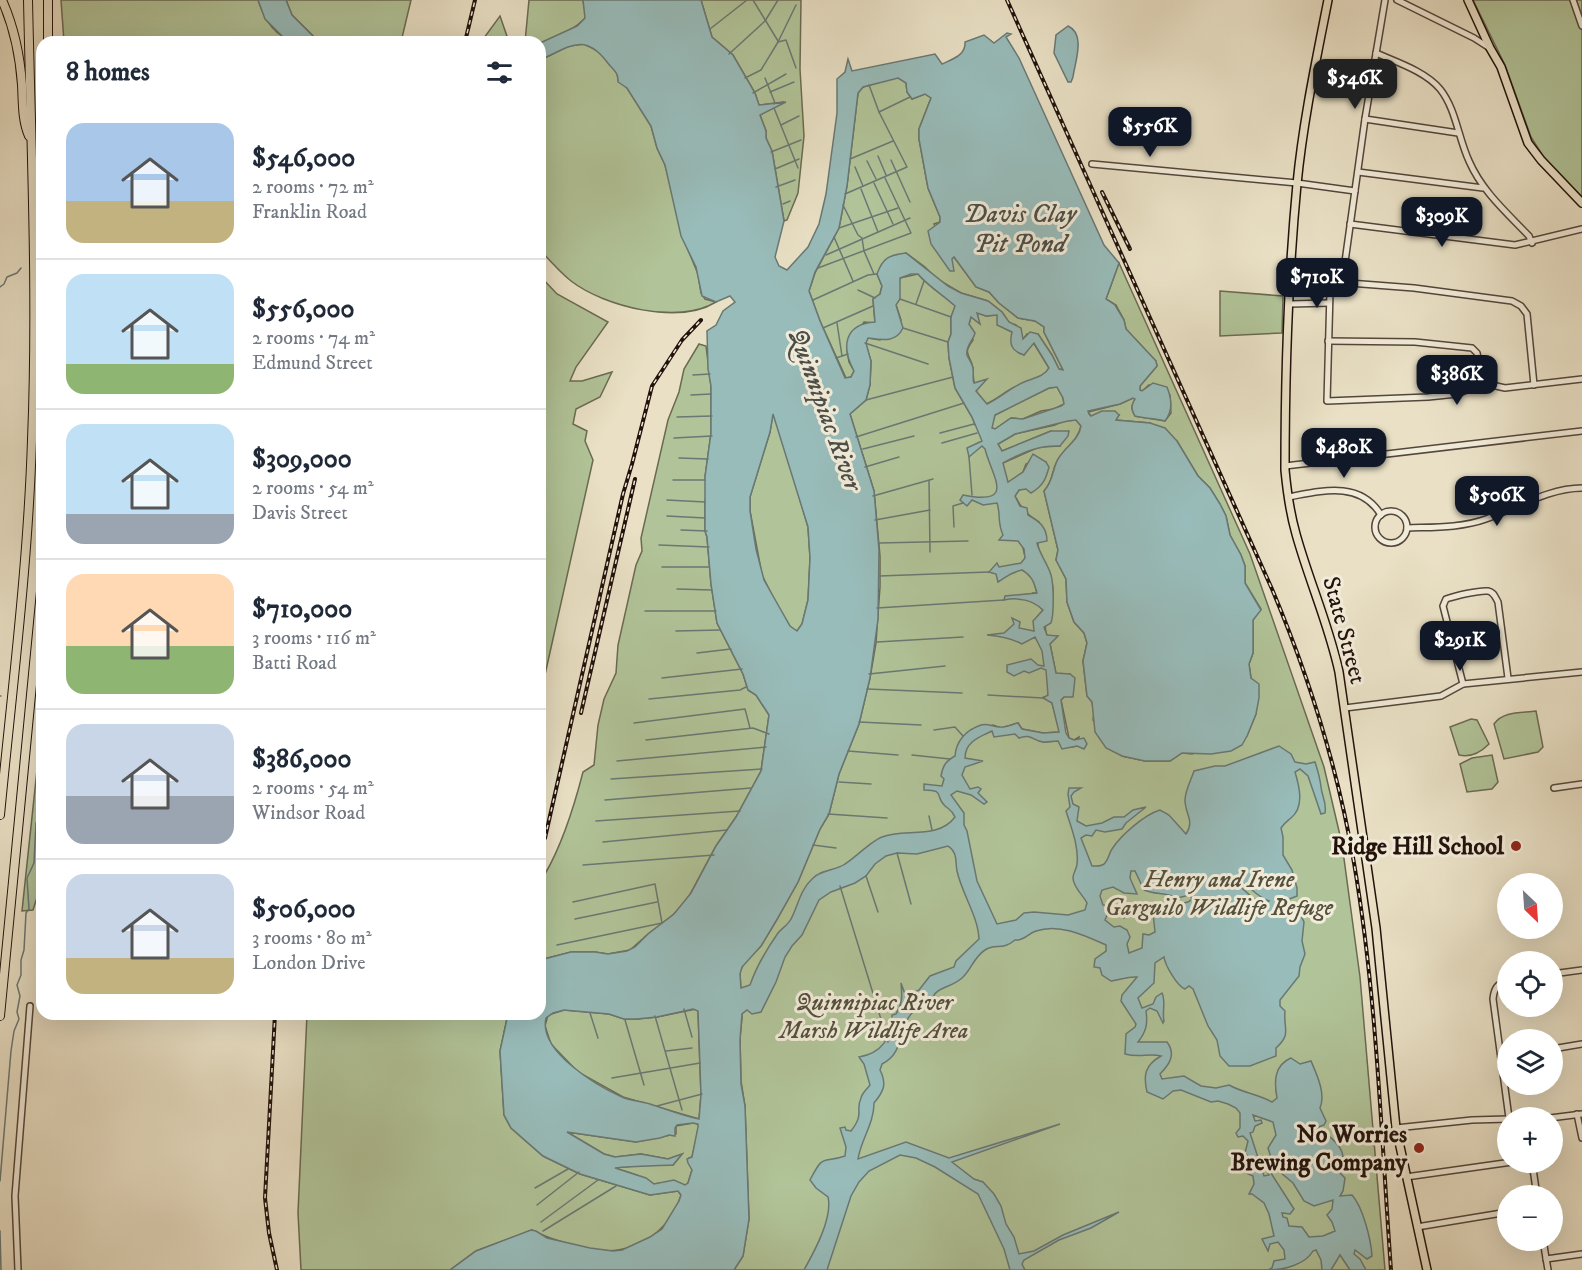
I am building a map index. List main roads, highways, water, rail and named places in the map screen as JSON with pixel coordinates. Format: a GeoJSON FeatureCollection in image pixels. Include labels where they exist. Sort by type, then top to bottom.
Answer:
{"type":"FeatureCollection","features":[{"type":"Feature","properties":{"kind":"highway"},"geometry":{"type":"LineString","coordinates":[[2,0],[15,38],[21,72],[24,122],[31,140]]}},
{"type":"Feature","properties":{"kind":"highway"},"geometry":{"type":"LineString","coordinates":[[0,815],[24,569],[31,467],[34,358],[28,0]]}},
{"type":"Feature","properties":{"kind":"highway"},"geometry":{"type":"LineString","coordinates":[[48,0],[48,36]]}},
{"type":"Feature","properties":{"kind":"highway"},"geometry":{"type":"LineString","coordinates":[[0,1016],[36,643]]}},
{"type":"Feature","properties":{"kind":"main road","name":"State Street"},"geometry":{"type":"LineString","coordinates":[[1328,0],[1309,98],[1297,183],[1290,304],[1285,466],[1295,533],[1333,642],[1345,708],[1377,939],[1396,1128],[1427,1270]]}},
{"type":"Feature","properties":{"kind":"main road"},"geometry":{"type":"LineString","coordinates":[[1468,0],[1501,67],[1528,143],[1536,155],[1582,203]]}},
{"type":"Feature","properties":{"kind":"water"},"geometry":{"type":"Polygon","coordinates":[[[258,0],[286,0],[292,15],[313,36],[282,36],[265,19],[258,0]]]}},
{"type":"Feature","properties":{"kind":"water"},"geometry":{"type":"Polygon","coordinates":[[[583,0],[701,0],[712,37],[733,55],[755,93],[759,105],[786,102],[760,115],[772,151],[784,221],[775,257],[779,266],[787,270],[808,247],[819,224],[826,194],[837,113],[837,79],[845,72],[848,59],[852,71],[935,54],[942,64],[961,53],[965,42],[984,35],[994,43],[1007,33],[1011,34],[1006,37],[1019,58],[1104,245],[1119,263],[1106,299],[1115,305],[1124,320],[1126,329],[1156,361],[1157,366],[1140,386],[1140,390],[1142,391],[1153,383],[1167,387],[1170,396],[1171,405],[1165,421],[1135,416],[1132,409],[1135,399],[1133,398],[1120,404],[1088,411],[1089,414],[1091,416],[1102,411],[1115,411],[1119,415],[1116,420],[1150,423],[1165,428],[1177,441],[1198,476],[1210,488],[1220,504],[1226,516],[1230,535],[1245,566],[1245,583],[1261,610],[1253,620],[1253,653],[1249,664],[1251,678],[1259,684],[1259,698],[1256,714],[1247,736],[1242,745],[1231,751],[1211,754],[1182,753],[1170,761],[1145,761],[1122,756],[1106,748],[1095,732],[1092,702],[1087,696],[1083,661],[1087,643],[1084,633],[1074,622],[1067,602],[1066,579],[1056,560],[1058,550],[1044,491],[1051,480],[1057,461],[1077,436],[1081,426],[1076,420],[1015,434],[998,444],[1002,451],[1051,431],[1069,431],[1060,446],[1030,450],[1003,463],[1008,482],[1023,472],[1033,454],[1046,462],[1049,467],[1045,479],[1038,488],[1031,493],[1026,489],[1019,490],[1015,496],[1020,506],[1027,508],[1028,515],[1039,522],[1046,532],[1047,541],[1037,543],[1051,575],[1053,586],[1051,623],[1044,627],[1047,635],[1058,636],[1050,644],[1056,673],[1070,674],[1075,678],[1073,697],[1064,697],[1061,700],[1066,733],[1074,740],[1084,738],[1087,744],[1084,749],[1077,746],[1062,749],[1058,741],[1043,742],[1029,737],[1019,738],[1015,734],[994,737],[992,731],[974,741],[967,748],[965,758],[983,761],[965,767],[962,775],[970,789],[978,787],[981,789],[978,793],[987,802],[984,804],[971,795],[957,791],[951,795],[964,813],[964,825],[977,881],[997,924],[1016,920],[1024,913],[1068,915],[1085,910],[1087,903],[1073,881],[1077,866],[1077,850],[1066,811],[1070,807],[1069,788],[1081,788],[1071,796],[1073,804],[1079,807],[1077,821],[1086,826],[1102,823],[1114,817],[1124,817],[1133,810],[1146,807],[1122,829],[1105,832],[1096,830],[1092,836],[1086,835],[1081,838],[1092,866],[1099,866],[1104,864],[1112,849],[1127,832],[1147,816],[1160,810],[1169,815],[1186,834],[1190,821],[1185,797],[1194,771],[1225,766],[1279,746],[1291,754],[1295,762],[1306,764],[1315,762],[1325,803],[1325,813],[1321,814],[1308,776],[1300,769],[1295,772],[1300,796],[1298,808],[1281,828],[1283,855],[1292,870],[1297,888],[1297,896],[1287,900],[1287,906],[1298,910],[1304,922],[1302,941],[1305,954],[1299,976],[1280,1000],[1280,1006],[1285,1011],[1286,1031],[1284,1039],[1276,1048],[1276,1056],[1250,1066],[1229,1066],[1220,1056],[1217,1040],[1208,1026],[1193,989],[1189,986],[1185,989],[1178,984],[1164,957],[1155,963],[1154,983],[1138,998],[1142,1008],[1153,1004],[1156,997],[1162,993],[1164,1021],[1163,1023],[1157,1011],[1150,1008],[1146,1011],[1146,1028],[1138,1042],[1167,1042],[1170,1046],[1169,1063],[1160,1074],[1162,1079],[1184,1076],[1201,1086],[1216,1088],[1229,1085],[1272,1102],[1277,1098],[1276,1080],[1281,1065],[1291,1058],[1300,1064],[1311,1061],[1320,1085],[1322,1103],[1320,1108],[1326,1121],[1324,1125],[1316,1128],[1333,1139],[1342,1151],[1343,1156],[1337,1164],[1340,1173],[1345,1178],[1340,1196],[1352,1195],[1363,1215],[1372,1256],[1367,1259],[1355,1250],[1354,1254],[1366,1270],[1350,1270],[1340,1255],[1331,1270],[1322,1270],[1321,1260],[1316,1250],[1305,1260],[1293,1266],[1268,1270],[1272,1268],[1274,1261],[1285,1259],[1284,1250],[1278,1242],[1270,1244],[1268,1251],[1262,1239],[1274,1236],[1264,1203],[1249,1194],[1254,1184],[1253,1176],[1246,1173],[1243,1164],[1249,1157],[1245,1153],[1248,1141],[1243,1136],[1238,1137],[1236,1133],[1240,1128],[1240,1113],[1228,1104],[1218,1101],[1211,1102],[1181,1090],[1173,1091],[1163,1099],[1147,1092],[1146,1071],[1161,1056],[1125,1054],[1126,1034],[1136,1024],[1121,1001],[1122,995],[1137,977],[1111,981],[1102,975],[1100,968],[1094,967],[1095,959],[1106,951],[1106,945],[1071,931],[1054,928],[1036,931],[1006,945],[985,950],[962,978],[938,991],[930,1002],[914,1011],[908,1018],[895,1053],[882,1064],[880,1070],[883,1087],[874,1103],[872,1118],[858,1159],[906,1142],[949,1158],[1060,1124],[952,1162],[974,1179],[983,1182],[994,1194],[1014,1237],[1019,1254],[1034,1251],[1063,1235],[1119,1212],[1091,1228],[1059,1240],[1024,1260],[1022,1264],[1025,1270],[1010,1270],[1004,1249],[978,1194],[935,1167],[916,1158],[900,1155],[869,1171],[859,1182],[851,1196],[827,1270],[804,1270],[822,1235],[829,1205],[828,1197],[810,1180],[821,1163],[845,1156],[846,1147],[840,1128],[845,1127],[846,1130],[851,1131],[858,1120],[859,1102],[870,1085],[864,1064],[859,1057],[880,1048],[888,1037],[892,1015],[896,1014],[901,1003],[901,983],[906,997],[919,990],[930,976],[954,967],[956,961],[979,939],[976,922],[959,880],[955,854],[948,846],[917,854],[897,853],[886,856],[875,864],[866,876],[819,900],[802,935],[785,957],[761,1012],[752,1014],[747,1010],[742,1014],[741,1084],[745,1106],[749,1219],[743,1256],[734,1270],[450,1270],[476,1251],[531,1230],[547,1238],[590,1248],[622,1250],[662,1229],[679,1201],[681,1195],[678,1191],[650,1195],[580,1174],[543,1156],[511,1128],[504,1115],[500,1051],[507,1020],[546,1020],[546,1030],[551,1043],[560,1055],[598,1085],[625,1098],[699,1119],[701,1095],[698,1011],[693,1009],[657,1017],[624,1019],[609,1014],[564,1010],[546,1018],[546,958],[571,952],[608,954],[627,951],[635,947],[674,914],[691,893],[761,771],[769,715],[756,695],[748,690],[743,674],[717,623],[705,531],[705,477],[711,433],[711,386],[707,331],[716,325],[723,311],[735,302],[730,296],[716,302],[702,296],[696,267],[681,236],[665,165],[651,126],[627,88],[618,82],[615,71],[599,53],[583,45],[567,47],[546,57],[546,40],[577,26],[585,18],[583,0]],[[898,78],[863,87],[858,93],[847,186],[839,228],[815,272],[809,291],[845,378],[851,377],[854,371],[847,354],[848,338],[851,332],[857,327],[875,322],[873,299],[880,294],[882,286],[877,274],[879,268],[888,258],[906,253],[948,286],[961,293],[988,301],[1002,312],[1009,322],[1021,328],[1023,339],[1030,332],[1038,334],[1059,369],[1063,370],[1044,332],[1044,327],[1035,321],[1018,318],[989,292],[976,287],[954,257],[952,259],[954,271],[950,271],[931,244],[928,231],[940,222],[940,217],[928,188],[919,129],[931,98],[925,94],[912,99],[907,92],[906,83],[898,78]],[[918,274],[900,278],[900,299],[896,305],[903,328],[893,338],[883,340],[868,338],[866,343],[871,361],[870,385],[866,400],[850,414],[874,491],[879,550],[878,619],[870,678],[859,724],[839,774],[829,814],[820,829],[798,882],[776,921],[761,946],[742,967],[741,988],[750,985],[766,952],[778,933],[790,921],[805,888],[816,876],[845,864],[882,837],[940,829],[955,817],[937,792],[924,790],[924,784],[942,786],[944,779],[941,776],[944,766],[955,756],[957,746],[966,733],[983,725],[1002,727],[1018,723],[1022,729],[1043,733],[1059,732],[1052,703],[1043,698],[1048,695],[1046,670],[1041,668],[1029,673],[1024,671],[1014,676],[1007,672],[1007,665],[1031,659],[1038,665],[1044,666],[1042,651],[1035,637],[1022,644],[1014,640],[987,635],[1004,633],[1014,624],[1012,618],[1020,622],[1019,628],[1034,631],[1033,621],[1043,610],[1025,600],[1004,600],[1005,596],[1037,593],[1032,580],[1025,572],[1022,570],[1014,572],[998,582],[996,574],[989,572],[997,563],[999,567],[1021,563],[1025,558],[1024,549],[1018,541],[999,540],[1003,535],[997,503],[983,505],[972,500],[967,506],[960,500],[963,495],[990,496],[996,493],[997,487],[985,449],[982,446],[969,457],[967,448],[982,441],[972,417],[955,388],[949,358],[948,342],[951,334],[951,317],[955,306],[918,274]],[[977,313],[980,324],[971,317],[969,324],[975,333],[967,349],[967,355],[973,367],[974,383],[987,379],[976,391],[987,404],[1019,384],[1047,371],[1049,368],[1034,343],[1024,355],[1014,349],[1011,343],[1012,332],[997,325],[997,315],[986,316],[977,313]],[[1057,387],[1049,388],[995,415],[992,428],[995,429],[1011,418],[1023,419],[1064,404],[1057,387]],[[773,414],[770,432],[750,497],[756,549],[764,580],[790,626],[797,631],[802,624],[808,600],[810,558],[808,527],[773,414]],[[1131,871],[1130,878],[1137,894],[1124,893],[1113,887],[1102,890],[1100,896],[1103,905],[1139,904],[1141,907],[1134,912],[1125,913],[1127,916],[1124,918],[1122,914],[1108,913],[1105,920],[1114,927],[1120,926],[1127,930],[1130,937],[1127,944],[1129,953],[1142,948],[1143,934],[1149,935],[1155,932],[1153,913],[1156,909],[1188,902],[1192,899],[1190,895],[1177,898],[1144,890],[1135,871],[1131,871]],[[1229,876],[1220,879],[1234,881],[1253,898],[1265,904],[1269,901],[1235,878],[1229,876]],[[1253,1115],[1255,1121],[1261,1120],[1262,1123],[1255,1126],[1253,1132],[1250,1133],[1264,1176],[1269,1175],[1267,1171],[1271,1173],[1294,1209],[1290,1214],[1282,1213],[1283,1217],[1287,1218],[1289,1226],[1302,1227],[1309,1237],[1323,1236],[1335,1231],[1327,1215],[1332,1209],[1333,1200],[1314,1206],[1304,1201],[1293,1183],[1274,1167],[1268,1148],[1276,1135],[1273,1122],[1253,1115]],[[698,1124],[677,1125],[675,1136],[669,1135],[636,1142],[567,1132],[604,1154],[615,1157],[641,1154],[668,1159],[682,1154],[673,1165],[615,1168],[646,1178],[654,1184],[674,1180],[685,1185],[688,1183],[692,1170],[687,1159],[692,1157],[698,1124]]]}},
{"type":"Feature","properties":{"kind":"water"},"geometry":{"type":"Polygon","coordinates":[[[1068,26],[1077,35],[1078,42],[1071,82],[1068,82],[1054,53],[1056,35],[1068,26]]]}},
{"type":"Feature","properties":{"kind":"waterway"},"geometry":{"type":"LineString","coordinates":[[710,29],[747,0]]}},
{"type":"Feature","properties":{"kind":"waterway"},"geometry":{"type":"LineString","coordinates":[[753,0],[778,41]]}},
{"type":"Feature","properties":{"kind":"waterway"},"geometry":{"type":"LineString","coordinates":[[729,54],[765,21],[778,0]]}},
{"type":"Feature","properties":{"kind":"waterway"},"geometry":{"type":"LineString","coordinates":[[778,42],[796,5]]}},
{"type":"Feature","properties":{"kind":"waterway"},"geometry":{"type":"LineString","coordinates":[[745,78],[761,70],[778,42],[786,40],[796,68]]}},
{"type":"Feature","properties":{"kind":"waterway"},"geometry":{"type":"LineString","coordinates":[[753,93],[786,74]]}},
{"type":"Feature","properties":{"kind":"waterway"},"geometry":{"type":"LineString","coordinates":[[765,78],[774,104]]}},
{"type":"Feature","properties":{"kind":"waterway"},"geometry":{"type":"LineString","coordinates":[[770,92],[794,82]]}},
{"type":"Feature","properties":{"kind":"waterway"},"geometry":{"type":"LineString","coordinates":[[869,85],[879,112]]}},
{"type":"Feature","properties":{"kind":"waterway"},"geometry":{"type":"LineString","coordinates":[[845,194],[907,167],[879,112],[910,97]]}},
{"type":"Feature","properties":{"kind":"waterway"},"geometry":{"type":"LineString","coordinates":[[774,108],[798,168]]}},
{"type":"Feature","properties":{"kind":"waterway"},"geometry":{"type":"LineString","coordinates":[[781,125],[799,116]]}},
{"type":"Feature","properties":{"kind":"waterway"},"geometry":{"type":"LineString","coordinates":[[771,152],[801,140]]}},
{"type":"Feature","properties":{"kind":"waterway"},"geometry":{"type":"LineString","coordinates":[[850,159],[893,141]]}},
{"type":"Feature","properties":{"kind":"waterway"},"geometry":{"type":"LineString","coordinates":[[878,156],[886,175]]}},
{"type":"Feature","properties":{"kind":"waterway"},"geometry":{"type":"LineString","coordinates":[[775,169],[799,159]]}},
{"type":"Feature","properties":{"kind":"waterway"},"geometry":{"type":"LineString","coordinates":[[891,160],[910,202]]}},
{"type":"Feature","properties":{"kind":"waterway"},"geometry":{"type":"LineString","coordinates":[[867,161],[876,179]]}},
{"type":"Feature","properties":{"kind":"waterway"},"geometry":{"type":"LineString","coordinates":[[855,167],[863,186]]}},
{"type":"Feature","properties":{"kind":"waterway"},"geometry":{"type":"LineString","coordinates":[[818,268],[911,233],[885,178]]}},
{"type":"Feature","properties":{"kind":"waterway"},"geometry":{"type":"LineString","coordinates":[[776,187],[795,180]]}},
{"type":"Feature","properties":{"kind":"waterway"},"geometry":{"type":"LineString","coordinates":[[874,183],[893,224]]}},
{"type":"Feature","properties":{"kind":"waterway"},"geometry":{"type":"LineString","coordinates":[[861,189],[878,232]]}},
{"type":"Feature","properties":{"kind":"waterway"},"geometry":{"type":"LineString","coordinates":[[783,204],[790,201]]}},
{"type":"Feature","properties":{"kind":"waterway"},"geometry":{"type":"LineString","coordinates":[[843,205],[858,235],[862,238],[864,251],[874,274]]}},
{"type":"Feature","properties":{"kind":"waterway"},"geometry":{"type":"LineString","coordinates":[[839,228],[898,208]]}},
{"type":"Feature","properties":{"kind":"waterway"},"geometry":{"type":"LineString","coordinates":[[826,255],[910,218]]}},
{"type":"Feature","properties":{"kind":"waterway"},"geometry":{"type":"LineString","coordinates":[[834,237],[853,281]]}},
{"type":"Feature","properties":{"kind":"waterway"},"geometry":{"type":"LineString","coordinates":[[0,287],[7,277],[17,273],[21,268]]}},
{"type":"Feature","properties":{"kind":"waterway"},"geometry":{"type":"LineString","coordinates":[[813,300],[868,275],[877,274]]}},
{"type":"Feature","properties":{"kind":"waterway"},"geometry":{"type":"LineString","coordinates":[[916,304],[924,281]]}},
{"type":"Feature","properties":{"kind":"waterway"},"geometry":{"type":"LineString","coordinates":[[858,290],[875,298]]}},
{"type":"Feature","properties":{"kind":"waterway"},"geometry":{"type":"LineString","coordinates":[[900,299],[951,317]]}},
{"type":"Feature","properties":{"kind":"waterway","name":"Quinnipiac River"},"geometry":{"type":"LineString","coordinates":[[823,328],[873,306]]}},
{"type":"Feature","properties":{"kind":"waterway"},"geometry":{"type":"LineString","coordinates":[[837,323],[842,356]]}},
{"type":"Feature","properties":{"kind":"waterway"},"geometry":{"type":"LineString","coordinates":[[903,328],[948,342]]}},
{"type":"Feature","properties":{"kind":"waterway"},"geometry":{"type":"LineString","coordinates":[[865,343],[928,364]]}},
{"type":"Feature","properties":{"kind":"waterway","name":"Quinnipiac River"},"geometry":{"type":"LineString","coordinates":[[836,358],[848,354]]}},
{"type":"Feature","properties":{"kind":"waterway"},"geometry":{"type":"LineString","coordinates":[[693,375],[710,374]]}},
{"type":"Feature","properties":{"kind":"waterway"},"geometry":{"type":"LineString","coordinates":[[866,400],[953,377]]}},
{"type":"Feature","properties":{"kind":"waterway"},"geometry":{"type":"LineString","coordinates":[[691,395],[711,394]]}},
{"type":"Feature","properties":{"kind":"waterway","name":"Quinnipiac River"},"geometry":{"type":"LineString","coordinates":[[856,437],[964,403]]}},
{"type":"Feature","properties":{"kind":"waterway"},"geometry":{"type":"LineString","coordinates":[[677,417],[712,416]]}},
{"type":"Feature","properties":{"kind":"waterway"},"geometry":{"type":"LineString","coordinates":[[940,433],[974,424]]}},
{"type":"Feature","properties":{"kind":"waterway"},"geometry":{"type":"LineString","coordinates":[[942,443],[977,433]]}},
{"type":"Feature","properties":{"kind":"waterway"},"geometry":{"type":"LineString","coordinates":[[674,438],[712,436]]}},
{"type":"Feature","properties":{"kind":"waterway","name":"Quinnipiac River"},"geometry":{"type":"LineString","coordinates":[[863,449],[914,436]]}},
{"type":"Feature","properties":{"kind":"waterway","name":"Quinnipiac River"},"geometry":{"type":"LineString","coordinates":[[865,467],[899,457]]}},
{"type":"Feature","properties":{"kind":"waterway"},"geometry":{"type":"LineString","coordinates":[[969,457],[972,495]]}},
{"type":"Feature","properties":{"kind":"waterway"},"geometry":{"type":"LineString","coordinates":[[679,458],[708,459]]}},
{"type":"Feature","properties":{"kind":"waterway","name":"Quinnipiac River"},"geometry":{"type":"LineString","coordinates":[[873,496],[933,479]]}},
{"type":"Feature","properties":{"kind":"waterway"},"geometry":{"type":"LineString","coordinates":[[673,480],[705,480]]}},
{"type":"Feature","properties":{"kind":"waterway"},"geometry":{"type":"LineString","coordinates":[[929,481],[930,552]]}},
{"type":"Feature","properties":{"kind":"waterway"},"geometry":{"type":"LineString","coordinates":[[667,500],[705,502]]}},
{"type":"Feature","properties":{"kind":"waterway"},"geometry":{"type":"LineString","coordinates":[[954,527],[953,506],[963,503]]}},
{"type":"Feature","properties":{"kind":"waterway"},"geometry":{"type":"LineString","coordinates":[[875,520],[930,510]]}},
{"type":"Feature","properties":{"kind":"waterway"},"geometry":{"type":"LineString","coordinates":[[667,516],[705,518]]}},
{"type":"Feature","properties":{"kind":"waterway"},"geometry":{"type":"LineString","coordinates":[[681,530],[707,531]]}},
{"type":"Feature","properties":{"kind":"waterway"},"geometry":{"type":"LineString","coordinates":[[879,543],[968,541]]}},
{"type":"Feature","properties":{"kind":"waterway"},"geometry":{"type":"LineString","coordinates":[[659,545],[709,547]]}},
{"type":"Feature","properties":{"kind":"waterway"},"geometry":{"type":"LineString","coordinates":[[662,567],[709,567]]}},
{"type":"Feature","properties":{"kind":"waterway"},"geometry":{"type":"LineString","coordinates":[[879,576],[989,572]]}},
{"type":"Feature","properties":{"kind":"waterway"},"geometry":{"type":"LineString","coordinates":[[677,589],[712,590]]}},
{"type":"Feature","properties":{"kind":"waterway"},"geometry":{"type":"LineString","coordinates":[[877,608],[1004,600]]}},
{"type":"Feature","properties":{"kind":"waterway"},"geometry":{"type":"LineString","coordinates":[[645,611],[716,611]]}},
{"type":"Feature","properties":{"kind":"waterway"},"geometry":{"type":"LineString","coordinates":[[676,631],[720,630]]}},
{"type":"Feature","properties":{"kind":"waterway"},"geometry":{"type":"LineString","coordinates":[[877,642],[963,637]]}},
{"type":"Feature","properties":{"kind":"waterway"},"geometry":{"type":"LineString","coordinates":[[697,653],[731,649]]}},
{"type":"Feature","properties":{"kind":"waterway"},"geometry":{"type":"LineString","coordinates":[[869,674],[945,666]]}},
{"type":"Feature","properties":{"kind":"waterway"},"geometry":{"type":"LineString","coordinates":[[662,678],[742,669]]}},
{"type":"Feature","properties":{"kind":"waterway"},"geometry":{"type":"LineString","coordinates":[[649,699],[740,690],[746,687]]}},
{"type":"Feature","properties":{"kind":"waterway"},"geometry":{"type":"LineString","coordinates":[[867,689],[962,693]]}},
{"type":"Feature","properties":{"kind":"waterway"},"geometry":{"type":"LineString","coordinates":[[988,695],[1043,698]]}},
{"type":"Feature","properties":{"kind":"waterway"},"geometry":{"type":"LineString","coordinates":[[634,723],[745,709],[750,728]]}},
{"type":"Feature","properties":{"kind":"waterway"},"geometry":{"type":"LineString","coordinates":[[859,722],[921,725]]}},
{"type":"Feature","properties":{"kind":"waterway"},"geometry":{"type":"LineString","coordinates":[[934,730],[955,727],[963,736]]}},
{"type":"Feature","properties":{"kind":"waterway"},"geometry":{"type":"LineString","coordinates":[[646,740],[753,728],[769,734]]}},
{"type":"Feature","properties":{"kind":"waterway"},"geometry":{"type":"LineString","coordinates":[[617,761],[766,747]]}},
{"type":"Feature","properties":{"kind":"waterway"},"geometry":{"type":"LineString","coordinates":[[848,751],[898,755]]}},
{"type":"Feature","properties":{"kind":"waterway"},"geometry":{"type":"LineString","coordinates":[[912,755],[950,759]]}},
{"type":"Feature","properties":{"kind":"waterway"},"geometry":{"type":"LineString","coordinates":[[611,779],[762,769]]}},
{"type":"Feature","properties":{"kind":"waterway"},"geometry":{"type":"LineString","coordinates":[[839,782],[871,784]]}},
{"type":"Feature","properties":{"kind":"waterway"},"geometry":{"type":"LineString","coordinates":[[605,800],[751,788]]}},
{"type":"Feature","properties":{"kind":"waterway"},"geometry":{"type":"LineString","coordinates":[[596,821],[740,811]]}},
{"type":"Feature","properties":{"kind":"waterway"},"geometry":{"type":"LineString","coordinates":[[828,814],[887,818]]}},
{"type":"Feature","properties":{"kind":"waterway"},"geometry":{"type":"LineString","coordinates":[[929,816],[932,830]]}},
{"type":"Feature","properties":{"kind":"waterway"},"geometry":{"type":"LineString","coordinates":[[0,1181],[11,1051],[14,1031],[19,1019],[17,1012],[20,996],[17,985],[21,975],[26,913],[29,909],[27,878],[34,863],[36,823]]}},
{"type":"Feature","properties":{"kind":"waterway"},"geometry":{"type":"LineString","coordinates":[[603,842],[727,830]]}},
{"type":"Feature","properties":{"kind":"waterway"},"geometry":{"type":"LineString","coordinates":[[813,845],[836,848]]}},
{"type":"Feature","properties":{"kind":"waterway"},"geometry":{"type":"LineString","coordinates":[[897,853],[911,904]]}},
{"type":"Feature","properties":{"kind":"waterway"},"geometry":{"type":"LineString","coordinates":[[583,865],[714,855]]}},
{"type":"Feature","properties":{"kind":"waterway"},"geometry":{"type":"LineString","coordinates":[[866,876],[878,912]]}},
{"type":"Feature","properties":{"kind":"waterway"},"geometry":{"type":"LineString","coordinates":[[573,902],[655,884],[662,923]]}},
{"type":"Feature","properties":{"kind":"waterway"},"geometry":{"type":"LineString","coordinates":[[840,886],[888,1042]]}},
{"type":"Feature","properties":{"kind":"waterway"},"geometry":{"type":"LineString","coordinates":[[575,919],[657,902]]}},
{"type":"Feature","properties":{"kind":"waterway"},"geometry":{"type":"LineString","coordinates":[[557,945],[662,923]]}},
{"type":"Feature","properties":{"kind":"waterway"},"geometry":{"type":"LineString","coordinates":[[684,1009],[692,1037]]}},
{"type":"Feature","properties":{"kind":"waterway"},"geometry":{"type":"LineString","coordinates":[[590,1013],[598,1038]]}},
{"type":"Feature","properties":{"kind":"waterway"},"geometry":{"type":"LineString","coordinates":[[655,1016],[682,1110]]}},
{"type":"Feature","properties":{"kind":"waterway"},"geometry":{"type":"LineString","coordinates":[[625,1020],[644,1085]]}},
{"type":"Feature","properties":{"kind":"waterway"},"geometry":{"type":"LineString","coordinates":[[666,1051],[692,1048]]}},
{"type":"Feature","properties":{"kind":"waterway"},"geometry":{"type":"LineString","coordinates":[[612,1078],[700,1063]]}},
{"type":"Feature","properties":{"kind":"waterway"},"geometry":{"type":"LineString","coordinates":[[657,1106],[702,1094]]}},
{"type":"Feature","properties":{"kind":"waterway"},"geometry":{"type":"LineString","coordinates":[[535,1188],[568,1169]]}},
{"type":"Feature","properties":{"kind":"waterway"},"geometry":{"type":"LineString","coordinates":[[537,1205],[579,1172]]}},
{"type":"Feature","properties":{"kind":"waterway"},"geometry":{"type":"LineString","coordinates":[[541,1222],[598,1180]]}},
{"type":"Feature","properties":{"kind":"waterway"},"geometry":{"type":"LineString","coordinates":[[543,1231],[616,1186]]}},
{"type":"Feature","properties":{"kind":"waterway"},"geometry":{"type":"LineString","coordinates":[[0,1231],[1,1270]]}},
{"type":"Feature","properties":{"kind":"railway"},"geometry":{"type":"LineString","coordinates":[[466,36],[475,0]]}},
{"type":"Feature","properties":{"kind":"railway"},"geometry":{"type":"LineString","coordinates":[[1007,0],[1272,589],[1321,724],[1340,793],[1362,913],[1373,1015],[1391,1270]]}},
{"type":"Feature","properties":{"kind":"railway"},"geometry":{"type":"LineString","coordinates":[[1102,192],[1130,249]]}},
{"type":"Feature","properties":{"kind":"railway"},"geometry":{"type":"LineString","coordinates":[[546,834],[623,494],[652,386],[682,340],[701,320]]}},
{"type":"Feature","properties":{"kind":"railway"},"geometry":{"type":"LineString","coordinates":[[581,713],[635,479]]}},
{"type":"Feature","properties":{"kind":"railway"},"geometry":{"type":"LineString","coordinates":[[275,1020],[265,1198],[269,1233],[277,1270]]}},
{"type":"Feature","properties":{"kind":"place","name":"Ridge Hill School"},"geometry":{"type":"Point","coordinates":[1516,846]}},
{"type":"Feature","properties":{"kind":"place","name":"No Worries Brewing Company"},"geometry":{"type":"Point","coordinates":[1419,1148]}},
{"type":"Feature","properties":{"kind":"water label","name":"Davis Clay Pit Pond"},"geometry":{"type":"Point","coordinates":[1020,228]}},
{"type":"Feature","properties":{"kind":"park label","name":"Henry and Irene Garguilo Wildlife Refuge"},"geometry":{"type":"Point","coordinates":[1219,893]}},
{"type":"Feature","properties":{"kind":"park label","name":"Quinnipiac River Marsh Wildlife Area"},"geometry":{"type":"Point","coordinates":[874,1016]}}]}
